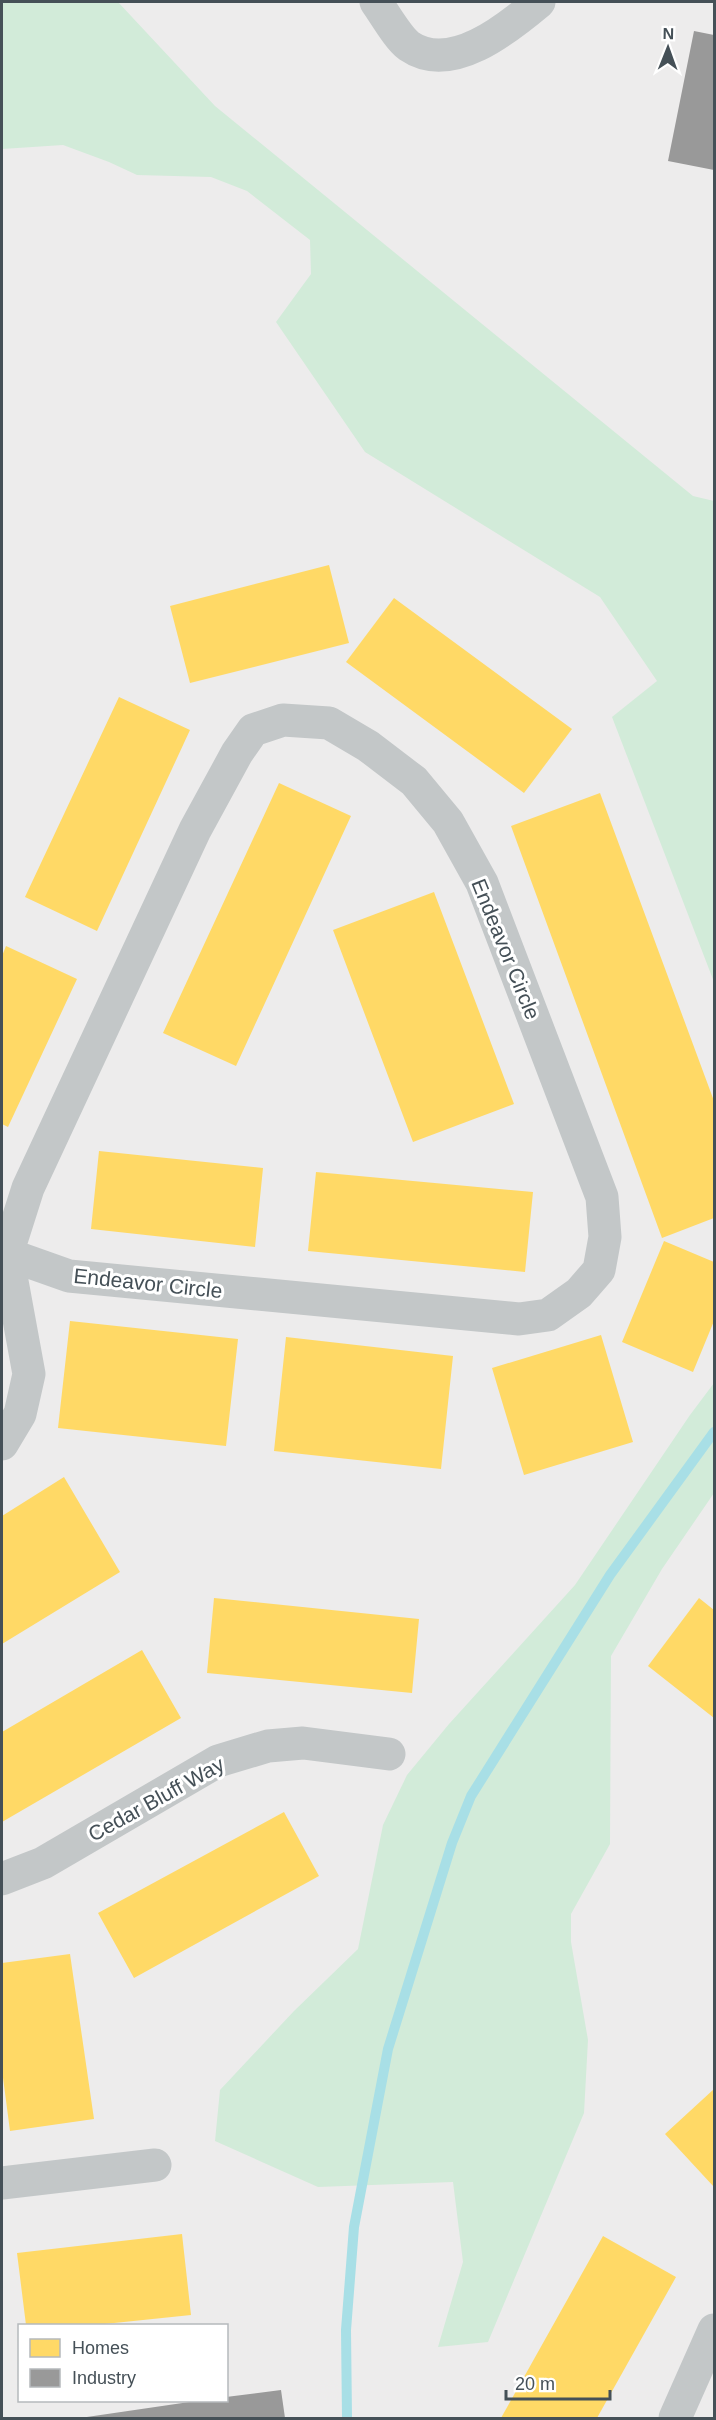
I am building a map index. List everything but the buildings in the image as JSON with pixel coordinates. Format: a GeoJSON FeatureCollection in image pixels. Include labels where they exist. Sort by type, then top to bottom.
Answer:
{"type":"FeatureCollection","features":[{"type":"Feature","properties":{"kind":"street"},"geometry":{"type":"LineString","coordinates":[[376,2],[408,45],[424,53],[456,54],[503,32],[539,2]]}},
{"type":"Feature","properties":{"kind":"street","name":"Endeavor Circle"},"geometry":{"type":"LineString","coordinates":[[283,720],[329,723],[368,746],[414,781],[448,822],[482,883],[602,1197],[605,1237],[599,1270],[579,1293],[548,1315],[519,1319],[69,1276],[3,1256],[28,1188],[195,830],[237,753],[253,730],[283,720]]}},
{"type":"Feature","properties":{"kind":"street"},"geometry":{"type":"LineString","coordinates":[[2,1444],[20,1414],[29,1374],[3,1256]]}},
{"type":"Feature","properties":{"kind":"street","name":"Cedar Bluff Way"},"geometry":{"type":"LineString","coordinates":[[2,1879],[43,1863],[218,1761],[268,1746],[303,1743],[389,1754]]}},
{"type":"Feature","properties":{"kind":"street"},"geometry":{"type":"LineString","coordinates":[[2,2183],[155,2165]]}},
{"type":"Feature","properties":{"kind":"street"},"geometry":{"type":"LineString","coordinates":[[675,2418],[714,2330]]}},
{"type":"Feature","properties":{"kind":"green space"},"geometry":{"type":"Polygon","coordinates":[[[2,2],[118,2],[215,106],[693,496],[714,501],[714,982],[612,717],[657,681],[600,597],[365,452],[276,322],[311,274],[310,240],[247,191],[211,177],[137,175],[63,145],[2,149],[2,2]]]}},
{"type":"Feature","properties":{"kind":"green space"},"geometry":{"type":"Polygon","coordinates":[[[714,1383],[714,1493],[662,1569],[611,1656],[610,1844],[571,1914],[571,1942],[588,2040],[584,2113],[488,2342],[438,2347],[463,2262],[453,2182],[318,2187],[215,2141],[220,2090],[294,2011],[358,1949],[383,1825],[407,1775],[449,1724],[575,1585],[714,1383]]]}},
{"type":"Feature","properties":{"kind":"waterway"},"geometry":{"type":"LineString","coordinates":[[347,2418],[346,2330],[354,2227],[388,2049],[452,1843],[471,1796],[610,1575],[714,1432]]}}]}
